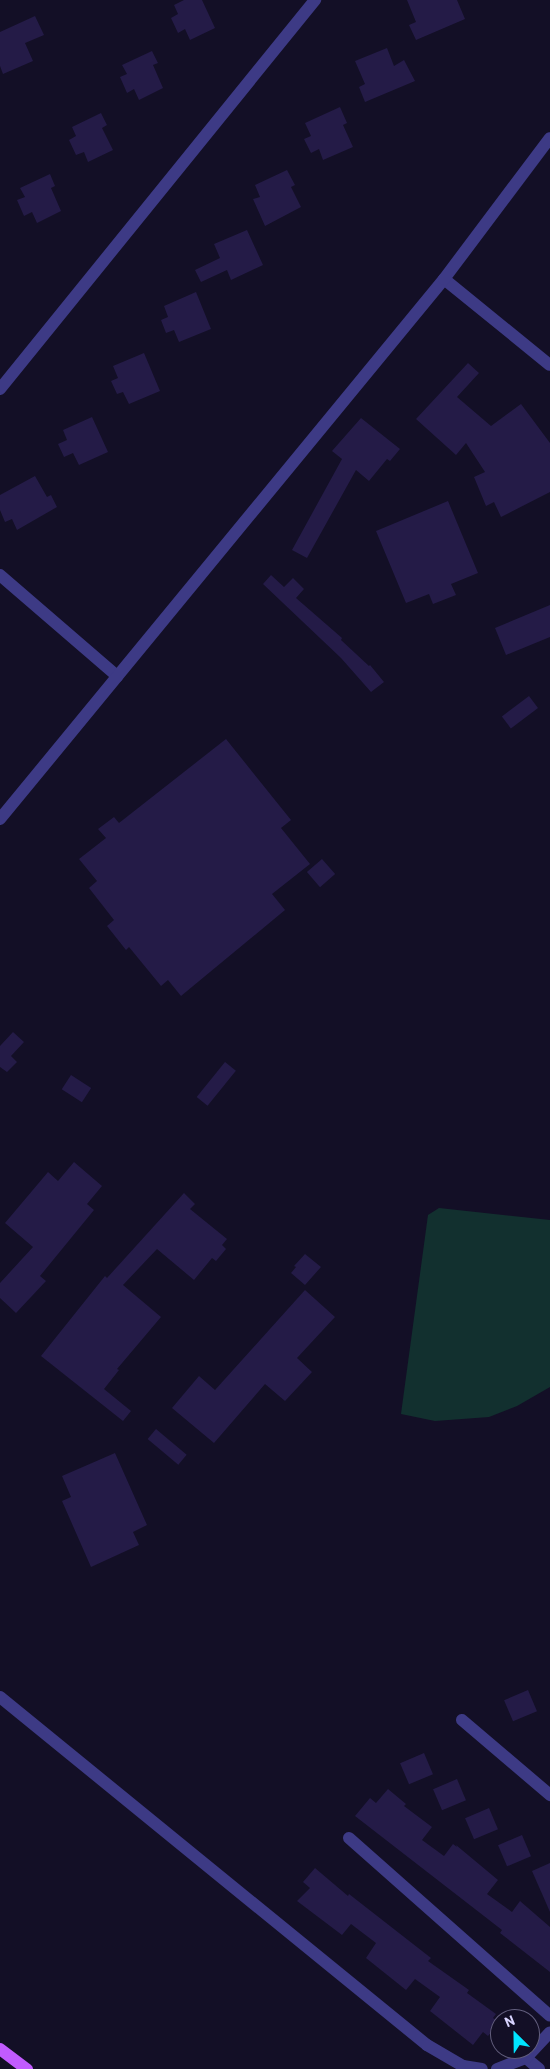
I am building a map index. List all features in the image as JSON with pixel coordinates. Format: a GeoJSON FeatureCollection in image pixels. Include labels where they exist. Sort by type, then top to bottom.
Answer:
{"type":"FeatureCollection","features":[{"type":"Feature","properties":{"kind":"main road"},"geometry":{"type":"LineString","coordinates":[[0,2049],[27,2069]]}},
{"type":"Feature","properties":{"kind":"street"},"geometry":{"type":"LineString","coordinates":[[0,389],[315,0]]}},
{"type":"Feature","properties":{"kind":"street"},"geometry":{"type":"LineString","coordinates":[[0,818],[444,279],[550,138]]}},
{"type":"Feature","properties":{"kind":"street"},"geometry":{"type":"LineString","coordinates":[[444,279],[550,365]]}},
{"type":"Feature","properties":{"kind":"street"},"geometry":{"type":"LineString","coordinates":[[0,576],[116,676]]}},
{"type":"Feature","properties":{"kind":"street"},"geometry":{"type":"LineString","coordinates":[[0,1697],[427,2045],[463,2066],[482,2069]]}},
{"type":"Feature","properties":{"kind":"street"},"geometry":{"type":"LineString","coordinates":[[462,1720],[550,1795]]}},
{"type":"Feature","properties":{"kind":"street"},"geometry":{"type":"LineString","coordinates":[[349,1838],[550,2016]]}},
{"type":"Feature","properties":{"kind":"street"},"geometry":{"type":"LineString","coordinates":[[540,2043],[550,2032]]}},
{"type":"Feature","properties":{"kind":"street"},"geometry":{"type":"LineString","coordinates":[[497,2069],[523,2059]]}},
{"type":"Feature","properties":{"kind":"street"},"geometry":{"type":"LineString","coordinates":[[527,2059],[539,2069]]}},
{"type":"Feature","properties":{"kind":"green space"},"geometry":{"type":"Polygon","coordinates":[[[439,1208],[550,1220],[550,1387],[517,1406],[489,1417],[435,1421],[401,1414],[428,1215],[439,1208]]]}},
{"type":"Feature","properties":{"kind":"building"},"geometry":{"type":"Polygon","coordinates":[[[184,0],[202,0],[215,28],[190,40],[185,29],[178,33],[171,18],[178,14],[174,5],[184,0]]]}},
{"type":"Feature","properties":{"kind":"building"},"geometry":{"type":"Polygon","coordinates":[[[407,0],[457,0],[465,19],[416,40],[409,25],[416,22],[407,0]]]}},
{"type":"Feature","properties":{"kind":"building"},"geometry":{"type":"Polygon","coordinates":[[[35,16],[44,35],[25,43],[33,61],[3,74],[0,66],[0,32],[35,16]]]}},
{"type":"Feature","properties":{"kind":"building"},"geometry":{"type":"Polygon","coordinates":[[[387,48],[394,66],[404,60],[415,81],[365,102],[359,87],[365,84],[355,61],[387,48]]]}},
{"type":"Feature","properties":{"kind":"building"},"geometry":{"type":"Polygon","coordinates":[[[152,51],[158,63],[153,65],[163,88],[139,100],[134,89],[127,93],[120,77],[127,74],[122,65],[152,51]]]}},
{"type":"Feature","properties":{"kind":"building"},"geometry":{"type":"Polygon","coordinates":[[[340,107],[347,123],[343,125],[353,147],[323,160],[319,149],[311,153],[304,139],[311,136],[305,123],[340,107]]]}},
{"type":"Feature","properties":{"kind":"building"},"geometry":{"type":"Polygon","coordinates":[[[101,113],[107,125],[102,128],[113,150],[88,162],[84,152],[76,155],[69,140],[76,136],[72,127],[101,113]]]}},
{"type":"Feature","properties":{"kind":"building"},"geometry":{"type":"Polygon","coordinates":[[[287,170],[295,185],[291,187],[301,207],[265,226],[253,199],[260,197],[255,185],[287,170]]]}},
{"type":"Feature","properties":{"kind":"building"},"geometry":{"type":"Polygon","coordinates":[[[50,174],[55,186],[51,188],[61,211],[37,223],[32,212],[24,216],[17,200],[25,197],[20,188],[50,174]]]}},
{"type":"Feature","properties":{"kind":"building"},"geometry":{"type":"Polygon","coordinates":[[[247,230],[263,265],[231,280],[227,270],[201,282],[195,270],[220,258],[214,244],[247,230]]]}},
{"type":"Feature","properties":{"kind":"building"},"geometry":{"type":"Polygon","coordinates":[[[196,292],[211,329],[179,342],[174,330],[166,333],[161,320],[168,317],[164,306],[196,292]]]}},
{"type":"Feature","properties":{"kind":"building"},"geometry":{"type":"Polygon","coordinates":[[[144,353],[160,391],[129,404],[123,392],[117,394],[111,381],[118,378],[113,366],[144,353]]]}},
{"type":"Feature","properties":{"kind":"building"},"geometry":{"type":"Polygon","coordinates":[[[468,363],[479,373],[457,397],[491,426],[521,404],[550,443],[550,492],[501,517],[494,502],[486,506],[474,477],[485,472],[466,443],[456,455],[416,419],[468,363]]]}},
{"type":"Feature","properties":{"kind":"building"},"geometry":{"type":"Polygon","coordinates":[[[92,417],[108,452],[79,465],[73,453],[64,457],[58,444],[67,440],[63,430],[92,417]]]}},
{"type":"Feature","properties":{"kind":"building"},"geometry":{"type":"Polygon","coordinates":[[[361,418],[400,449],[390,461],[387,459],[369,481],[356,470],[307,558],[292,550],[342,459],[332,451],[361,418]]]}},
{"type":"Feature","properties":{"kind":"building"},"geometry":{"type":"Polygon","coordinates":[[[35,476],[47,497],[51,495],[57,507],[17,530],[12,519],[5,522],[0,510],[0,495],[35,476]]]}},
{"type":"Feature","properties":{"kind":"building"},"geometry":{"type":"Polygon","coordinates":[[[448,501],[478,573],[451,584],[456,595],[433,604],[429,594],[406,603],[376,531],[448,501]]]}},
{"type":"Feature","properties":{"kind":"building"},"geometry":{"type":"Polygon","coordinates":[[[271,575],[284,587],[293,578],[304,589],[296,598],[342,638],[341,640],[370,665],[384,682],[371,692],[341,658],[263,584],[271,575]]]}},
{"type":"Feature","properties":{"kind":"building"},"geometry":{"type":"Polygon","coordinates":[[[550,605],[550,637],[506,655],[495,628],[550,605]]]}},
{"type":"Feature","properties":{"kind":"building"},"geometry":{"type":"Polygon","coordinates":[[[529,696],[538,708],[511,728],[502,716],[529,696]]]}},
{"type":"Feature","properties":{"kind":"building"},"geometry":{"type":"Polygon","coordinates":[[[226,739],[291,820],[281,828],[310,864],[272,894],[285,910],[181,996],[168,980],[161,986],[129,947],[126,950],[107,926],[114,920],[89,888],[97,881],[79,859],[106,838],[98,829],[114,817],[119,823],[226,739]]]}},
{"type":"Feature","properties":{"kind":"building"},"geometry":{"type":"Polygon","coordinates":[[[322,859],[335,874],[320,887],[307,872],[322,859]]]}},
{"type":"Feature","properties":{"kind":"building"},"geometry":{"type":"Polygon","coordinates":[[[13,1032],[24,1042],[11,1056],[17,1062],[7,1072],[0,1067],[0,1046],[13,1032]]]}},
{"type":"Feature","properties":{"kind":"building"},"geometry":{"type":"Polygon","coordinates":[[[225,1062],[236,1071],[208,1106],[197,1097],[225,1062]]]}},
{"type":"Feature","properties":{"kind":"building"},"geometry":{"type":"Polygon","coordinates":[[[71,1075],[91,1088],[82,1102],[62,1089],[71,1075]]]}},
{"type":"Feature","properties":{"kind":"building"},"geometry":{"type":"Polygon","coordinates":[[[74,1162],[102,1186],[87,1204],[94,1210],[40,1276],[46,1281],[16,1313],[0,1298],[0,1283],[33,1247],[5,1223],[48,1172],[58,1181],[74,1162]]]}},
{"type":"Feature","properties":{"kind":"building"},"geometry":{"type":"Polygon","coordinates":[[[184,1193],[195,1204],[190,1209],[227,1239],[222,1245],[226,1249],[216,1261],[212,1258],[194,1280],[157,1249],[123,1285],[161,1317],[117,1369],[119,1370],[104,1389],[131,1411],[123,1421],[41,1356],[105,1276],[107,1278],[184,1193]]]}},
{"type":"Feature","properties":{"kind":"building"},"geometry":{"type":"Polygon","coordinates":[[[305,1254],[321,1267],[305,1285],[291,1273],[296,1267],[294,1266],[305,1254]]]}},
{"type":"Feature","properties":{"kind":"building"},"geometry":{"type":"Polygon","coordinates":[[[305,1290],[335,1317],[297,1358],[312,1372],[285,1401],[265,1384],[214,1443],[172,1408],[199,1376],[215,1390],[305,1290]]]}},
{"type":"Feature","properties":{"kind":"building"},"geometry":{"type":"Polygon","coordinates":[[[156,1429],[187,1455],[178,1465],[148,1439],[156,1429]]]}},
{"type":"Feature","properties":{"kind":"building"},"geometry":{"type":"Polygon","coordinates":[[[115,1453],[147,1525],[133,1532],[139,1545],[91,1567],[62,1501],[71,1497],[62,1476],[115,1453]]]}},
{"type":"Feature","properties":{"kind":"building"},"geometry":{"type":"Polygon","coordinates":[[[528,1690],[537,1711],[513,1721],[504,1700],[528,1690]]]}},
{"type":"Feature","properties":{"kind":"building"},"geometry":{"type":"Polygon","coordinates":[[[424,1753],[433,1774],[409,1784],[400,1763],[424,1753]]]}},
{"type":"Feature","properties":{"kind":"building"},"geometry":{"type":"Polygon","coordinates":[[[457,1779],[466,1800],[442,1810],[433,1789],[457,1779]]]}},
{"type":"Feature","properties":{"kind":"building"},"geometry":{"type":"Polygon","coordinates":[[[388,1789],[406,1804],[404,1806],[432,1827],[422,1840],[444,1856],[453,1844],[457,1847],[456,1845],[498,1880],[487,1894],[512,1912],[520,1901],[550,1927],[550,1972],[500,1933],[502,1930],[355,1816],[370,1798],[376,1803],[388,1789]]]}},
{"type":"Feature","properties":{"kind":"building"},"geometry":{"type":"Polygon","coordinates":[[[489,1808],[498,1829],[474,1839],[465,1818],[489,1808]]]}},
{"type":"Feature","properties":{"kind":"building"},"geometry":{"type":"Polygon","coordinates":[[[522,1835],[531,1856],[507,1866],[498,1845],[522,1835]]]}},
{"type":"Feature","properties":{"kind":"building"},"geometry":{"type":"Polygon","coordinates":[[[550,1863],[550,1912],[532,1871],[550,1863]]]}},
{"type":"Feature","properties":{"kind":"building"},"geometry":{"type":"Polygon","coordinates":[[[315,1868],[348,1896],[349,1894],[431,1958],[428,1961],[469,1990],[467,1993],[490,2010],[490,2033],[488,2036],[483,2032],[473,2045],[430,2011],[440,1997],[415,1979],[406,1990],[366,1958],[376,1943],[351,1924],[342,1935],[297,1901],[310,1888],[303,1882],[315,1868]]]}}]}
